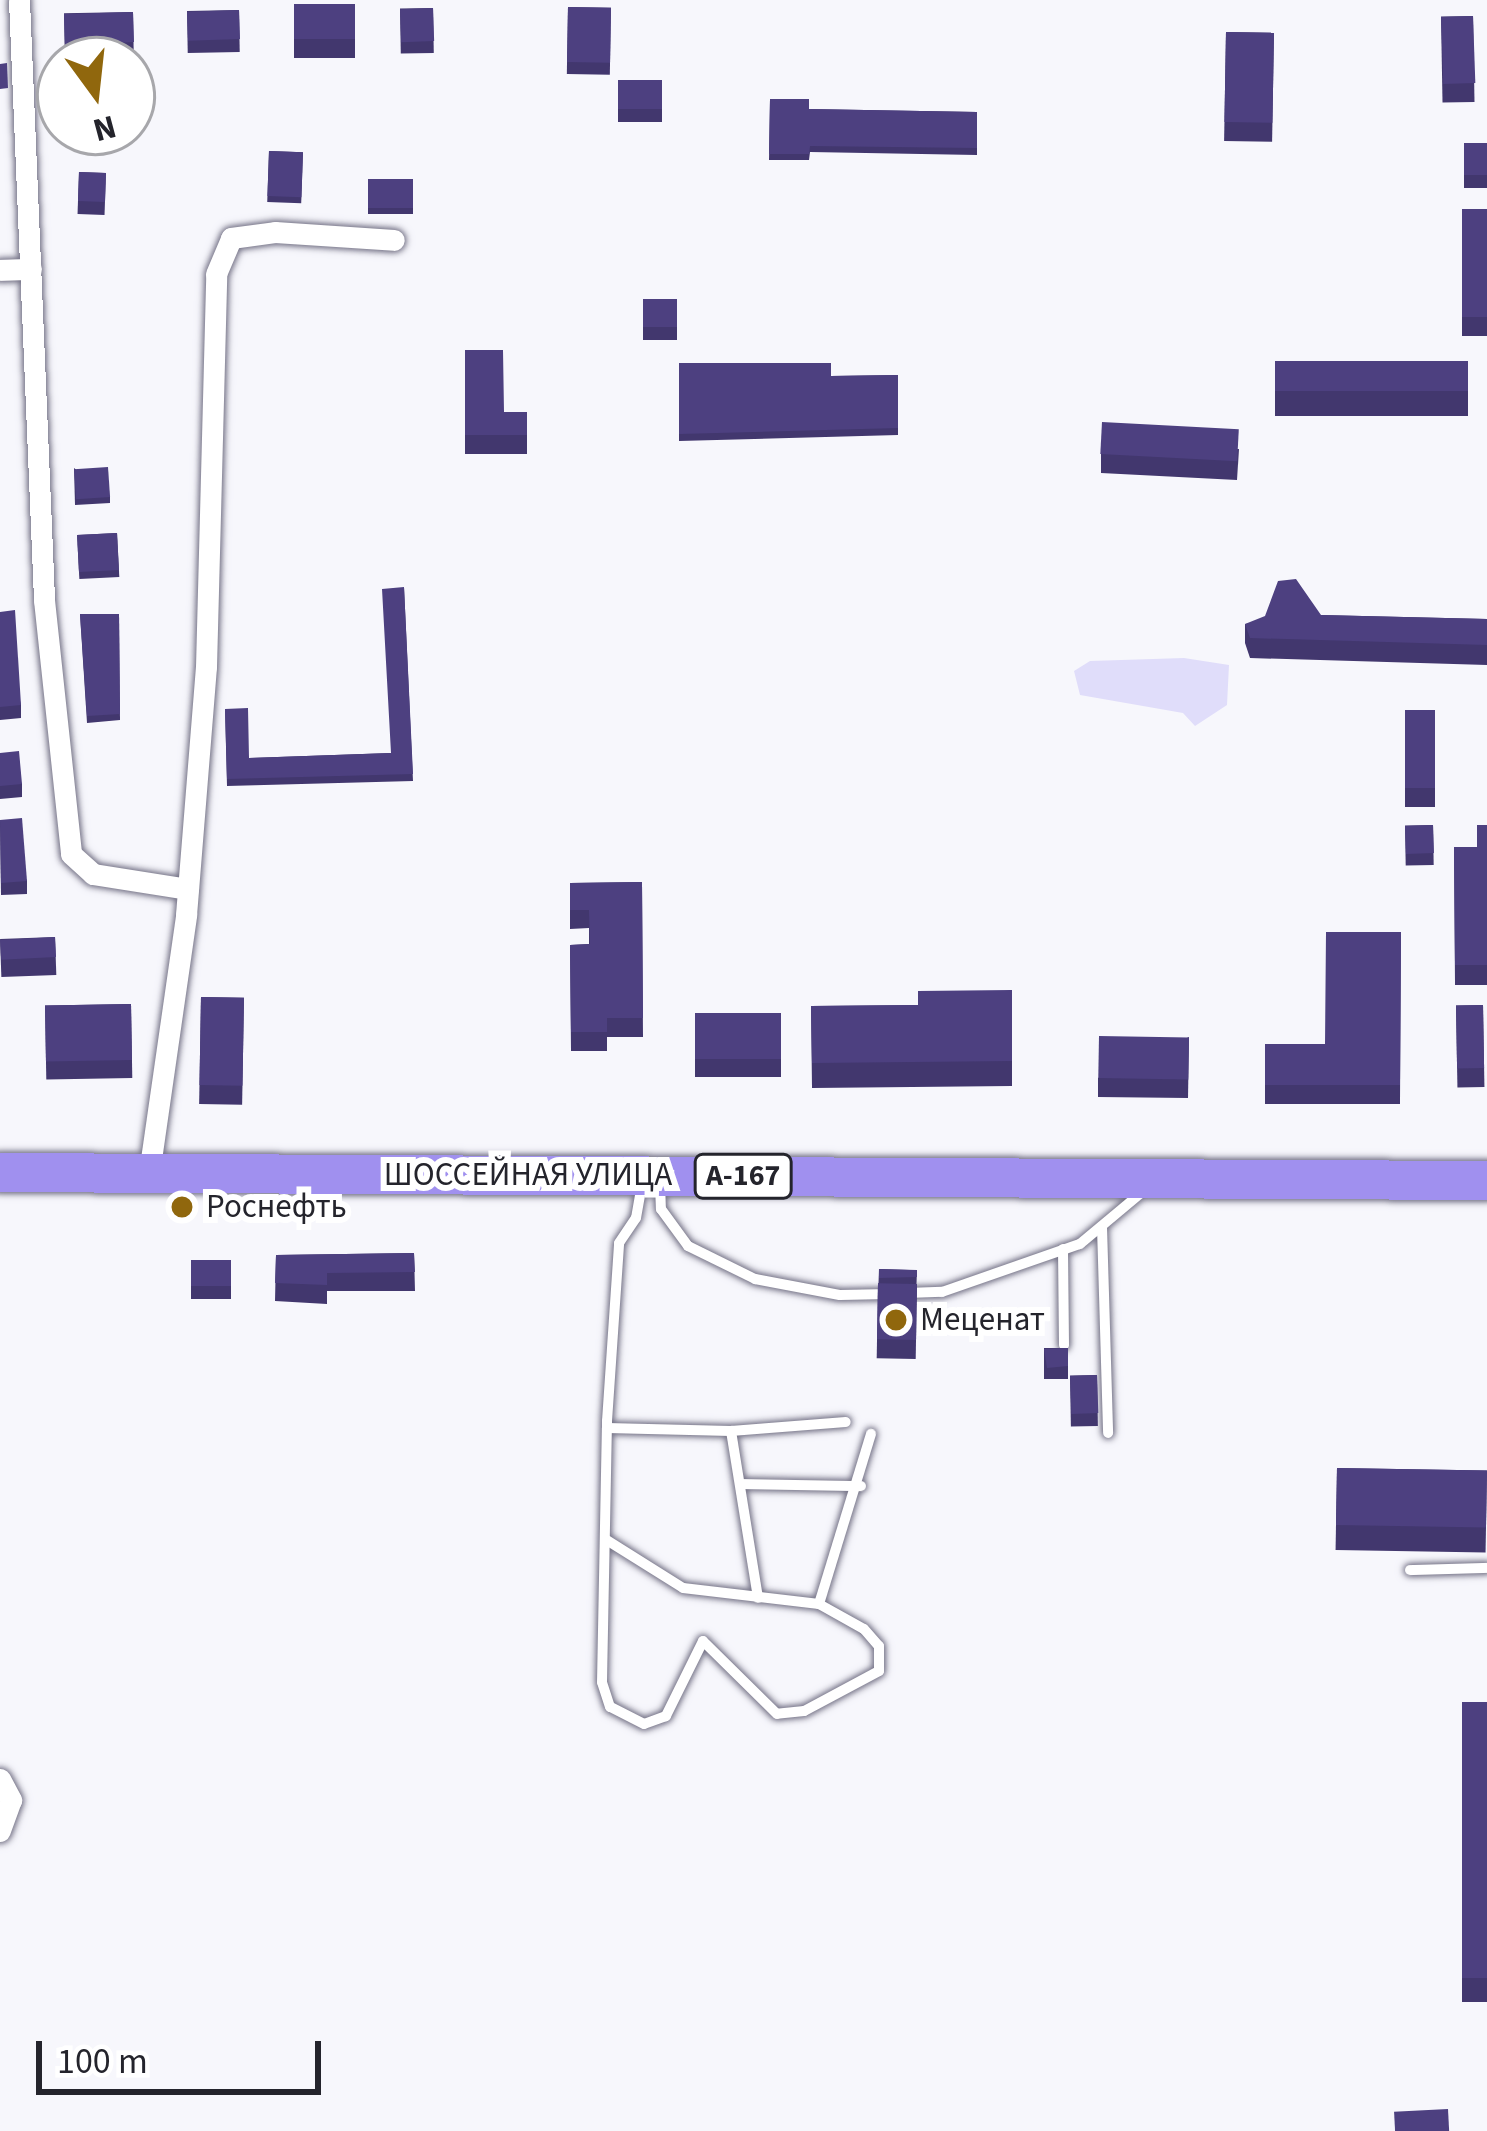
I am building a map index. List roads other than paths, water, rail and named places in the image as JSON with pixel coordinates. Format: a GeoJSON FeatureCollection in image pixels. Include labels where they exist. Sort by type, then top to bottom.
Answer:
{"type":"FeatureCollection","features":[{"type":"Feature","properties":{"kind":"highway","name":"ШОССЕЙНАЯ УЛИЦА"},"geometry":{"type":"LineString","coordinates":[[0,1172],[1487,1180]]}},
{"type":"Feature","properties":{"kind":"street"},"geometry":{"type":"LineString","coordinates":[[19,0],[44,600],[71,854],[93,874],[188,889]]}},
{"type":"Feature","properties":{"kind":"street"},"geometry":{"type":"LineString","coordinates":[[148,1173],[188,889],[206,667],[216,274],[231,238],[274,232],[394,240]]}},
{"type":"Feature","properties":{"kind":"street"},"geometry":{"type":"LineString","coordinates":[[0,269],[32,268]]}},
{"type":"Feature","properties":{"kind":"street"},"geometry":{"type":"LineString","coordinates":[[0,1779],[11,1800],[0,1831]]}},
{"type":"Feature","properties":{"kind":"lane"},"geometry":{"type":"LineString","coordinates":[[651,1176],[661,1209],[688,1246],[755,1279],[840,1295],[942,1292],[1063,1250],[1102,1227],[1159,1178]]}},
{"type":"Feature","properties":{"kind":"lane"},"geometry":{"type":"LineString","coordinates":[[605,1539],[683,1588],[819,1604],[879,1646],[879,1670],[866,1683],[835,1690],[804,1712],[778,1714],[703,1641],[665,1716],[644,1724],[610,1707],[602,1682],[607,1428],[619,1243],[636,1218],[651,1176]]}},
{"type":"Feature","properties":{"kind":"lane"},"geometry":{"type":"LineString","coordinates":[[1102,1227],[1108,1433]]}},
{"type":"Feature","properties":{"kind":"lane"},"geometry":{"type":"LineString","coordinates":[[1063,1250],[1064,1345]]}},
{"type":"Feature","properties":{"kind":"lane"},"geometry":{"type":"LineString","coordinates":[[607,1428],[731,1431],[846,1422]]}},
{"type":"Feature","properties":{"kind":"lane"},"geometry":{"type":"LineString","coordinates":[[731,1431],[744,1484],[758,1598]]}},
{"type":"Feature","properties":{"kind":"lane"},"geometry":{"type":"LineString","coordinates":[[819,1604],[861,1486],[871,1434]]}},
{"type":"Feature","properties":{"kind":"lane"},"geometry":{"type":"LineString","coordinates":[[744,1484],[861,1486]]}},
{"type":"Feature","properties":{"kind":"lane"},"geometry":{"type":"LineString","coordinates":[[1410,1570],[1487,1568]]}},
{"type":"Feature","properties":{"kind":"place","name":"Роснефть"},"geometry":{"type":"Point","coordinates":[182,1207]}},
{"type":"Feature","properties":{"kind":"place","name":"Меценат"},"geometry":{"type":"Point","coordinates":[896,1320]}}]}
